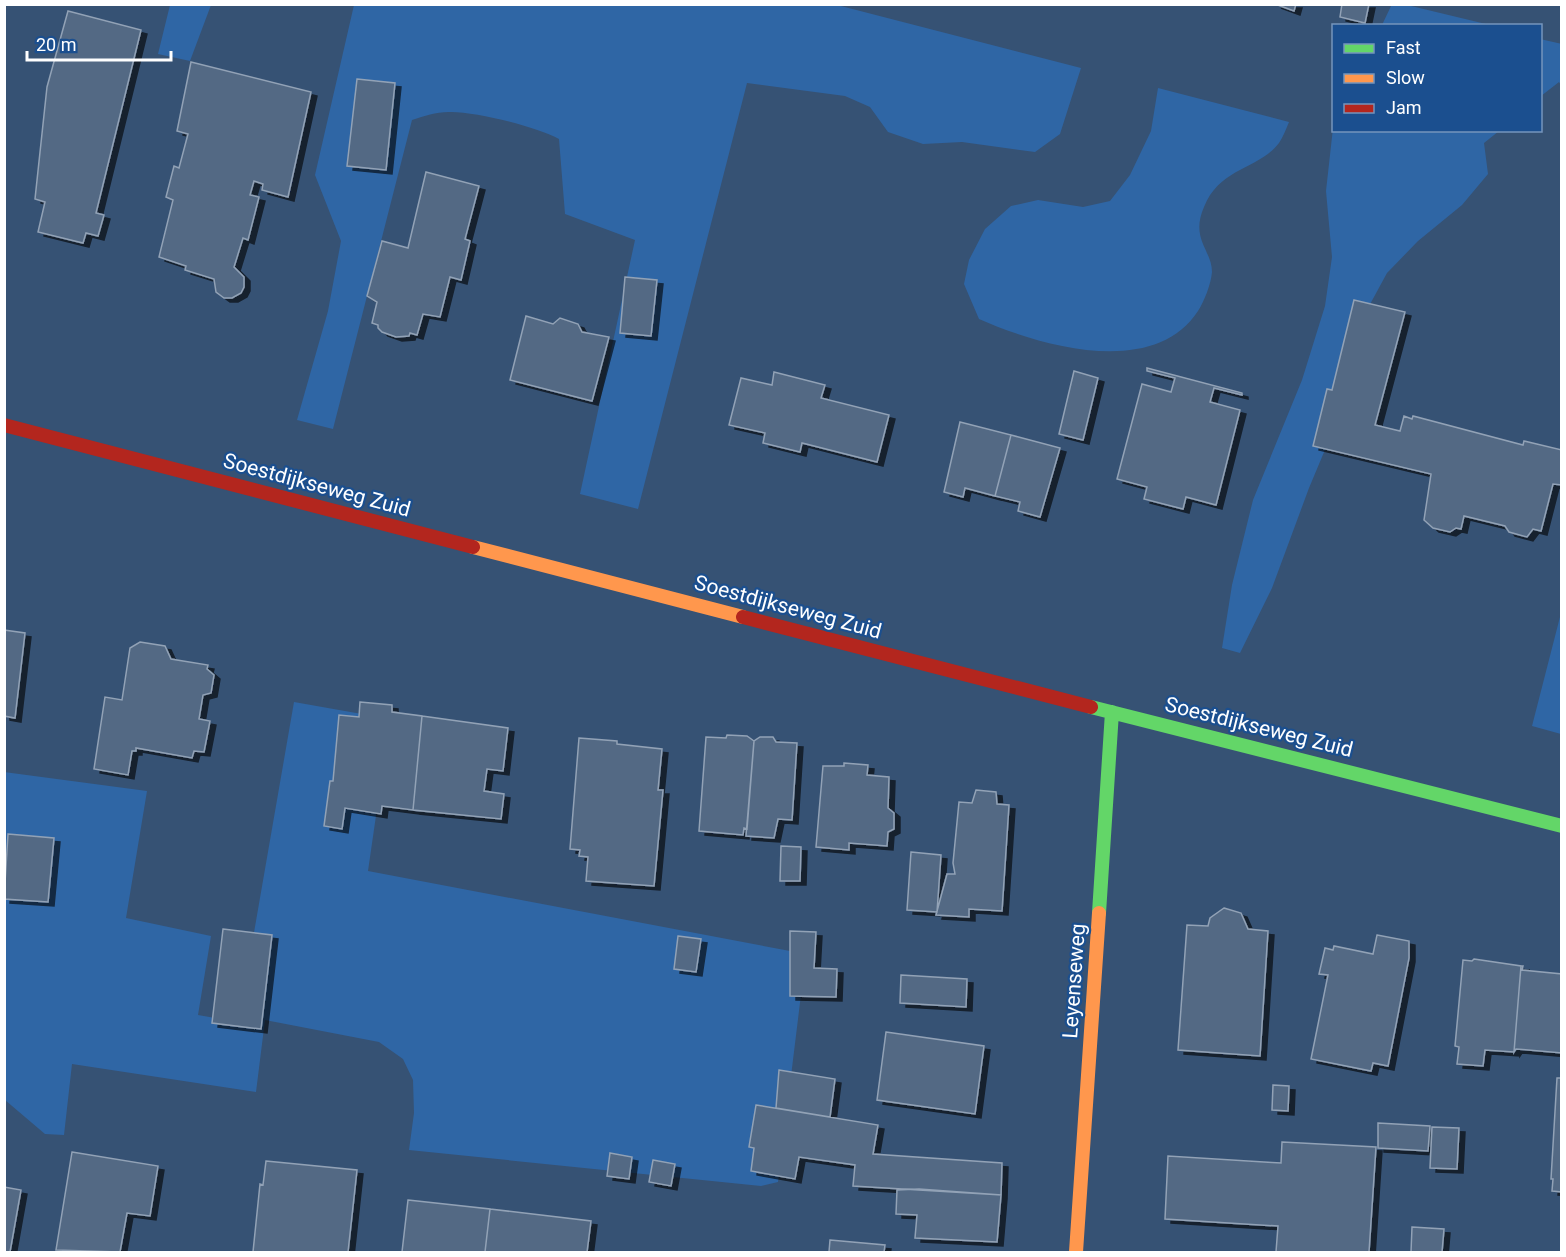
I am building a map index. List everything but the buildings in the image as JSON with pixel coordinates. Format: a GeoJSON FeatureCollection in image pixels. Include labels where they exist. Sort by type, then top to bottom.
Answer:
{"type":"FeatureCollection","features":[{"type":"Feature","properties":{"kind":"main road","name":"Soestdijkseweg Zuid"},"geometry":{"type":"LineString","coordinates":[[4,425],[1562,826]]}},
{"type":"Feature","properties":{"kind":"main road","name":"Leyenseweg"},"geometry":{"type":"LineString","coordinates":[[1076,1252],[1112,712]]}},
{"type":"Feature","properties":{"kind":"shaded area"},"geometry":{"type":"Polygon","coordinates":[[[1392,4],[1407,5],[1486,24],[1382,24],[1392,4]]]}},
{"type":"Feature","properties":{"kind":"shaded area"},"geometry":{"type":"Polygon","coordinates":[[[170,5],[211,5],[190,61],[158,54],[170,5]]]}},
{"type":"Feature","properties":{"kind":"shaded area"},"geometry":{"type":"Polygon","coordinates":[[[354,5],[837,5],[1081,68],[1060,134],[1035,152],[962,142],[923,144],[888,132],[870,107],[845,96],[747,83],[638,509],[580,494],[635,240],[565,214],[559,139],[505,121],[460,112],[435,113],[412,120],[333,429],[297,420],[328,311],[341,241],[315,175],[354,5]]]}},
{"type":"Feature","properties":{"kind":"shaded area"},"geometry":{"type":"Polygon","coordinates":[[[1542,39],[1562,44],[1561,85],[1559,82],[1542,95],[1542,39]]]}},
{"type":"Feature","properties":{"kind":"shaded area"},"geometry":{"type":"Polygon","coordinates":[[[1158,88],[1289,122],[1279,143],[1270,152],[1229,176],[1211,194],[1204,207],[1199,228],[1212,272],[1207,293],[1198,311],[1178,332],[1154,345],[1125,351],[1095,351],[1063,346],[1033,339],[979,319],[964,284],[969,260],[985,229],[1011,206],[1038,200],[1083,207],[1110,201],[1130,175],[1151,131],[1158,88]]]}},
{"type":"Feature","properties":{"kind":"shaded area"},"geometry":{"type":"Polygon","coordinates":[[[1333,132],[1498,132],[1484,143],[1488,174],[1462,205],[1418,241],[1387,273],[1368,308],[1368,347],[1309,488],[1272,588],[1240,653],[1222,648],[1232,585],[1253,500],[1302,380],[1325,306],[1332,257],[1326,191],[1333,132]]]}},
{"type":"Feature","properties":{"kind":"shaded area"},"geometry":{"type":"Polygon","coordinates":[[[1561,613],[1561,734],[1532,726],[1561,613]]]}},
{"type":"Feature","properties":{"kind":"shaded area"},"geometry":{"type":"Polygon","coordinates":[[[294,702],[390,719],[368,871],[806,954],[778,1182],[761,1186],[409,1150],[414,1113],[413,1080],[403,1059],[379,1042],[265,1020],[256,1092],[72,1064],[64,1135],[45,1134],[5,1100],[4,772],[147,791],[126,918],[211,936],[198,1015],[232,1021],[252,944],[294,702]]]}},
{"type":"Feature","properties":{"kind":"traffic: fast"},"geometry":{"type":"LineString","coordinates":[[1091,707],[1562,826]]}},
{"type":"Feature","properties":{"kind":"traffic: fast"},"geometry":{"type":"LineString","coordinates":[[1099,913],[1112,712]]}},
{"type":"Feature","properties":{"kind":"traffic: slow"},"geometry":{"type":"LineString","coordinates":[[473,547],[743,617]]}},
{"type":"Feature","properties":{"kind":"traffic: slow"},"geometry":{"type":"LineString","coordinates":[[1076,1252],[1099,913]]}},
{"type":"Feature","properties":{"kind":"traffic: jam"},"geometry":{"type":"LineString","coordinates":[[4,425],[473,547]]}},
{"type":"Feature","properties":{"kind":"traffic: jam"},"geometry":{"type":"LineString","coordinates":[[743,617],[1091,707]]}}]}
